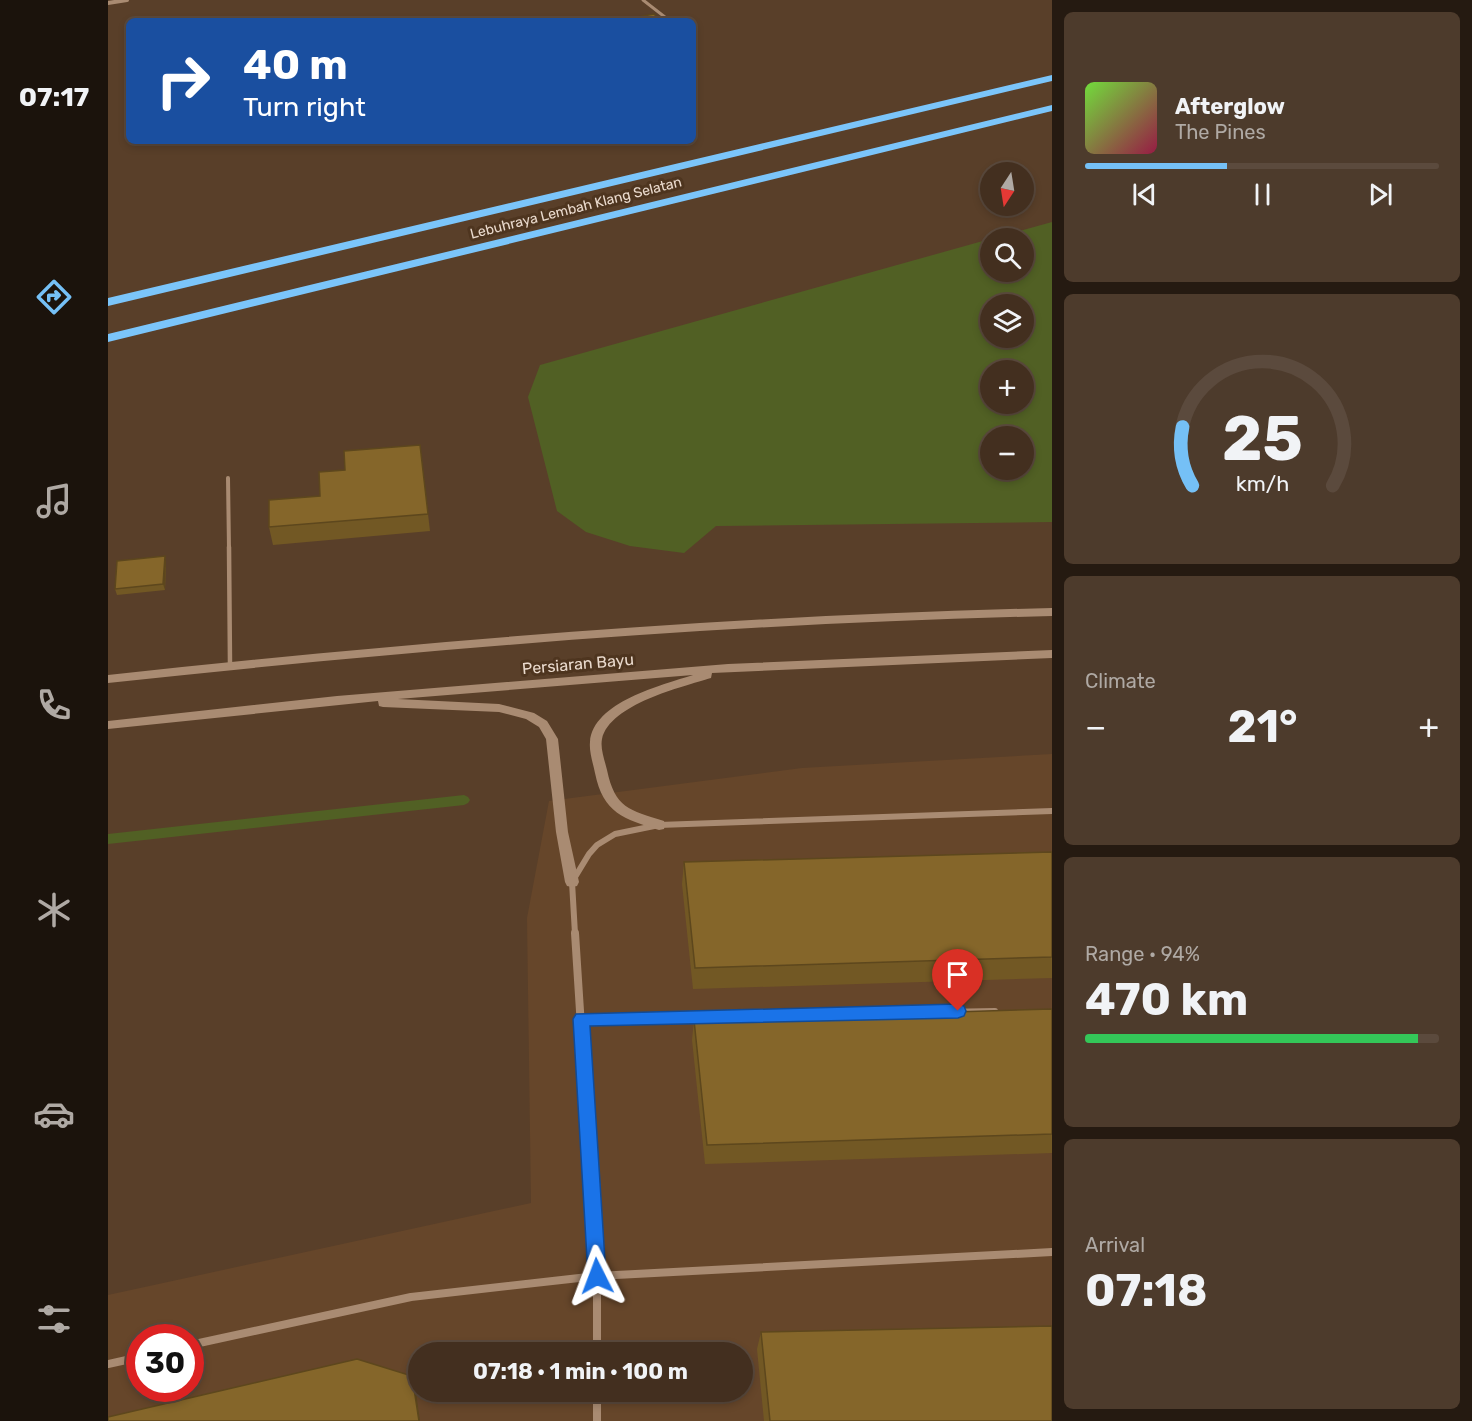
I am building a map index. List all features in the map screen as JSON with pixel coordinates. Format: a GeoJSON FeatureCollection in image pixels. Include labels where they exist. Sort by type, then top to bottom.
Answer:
{"type":"FeatureCollection","features":[{"type":"Feature","properties":{"kind":"highway","name":"Lebuhraya Lembah Klang Selatan"},"geometry":{"type":"LineString","coordinates":[[108,302],[1052,78]]}},
{"type":"Feature","properties":{"kind":"highway","name":"Lebuhraya Lembah Klang Selatan"},"geometry":{"type":"LineString","coordinates":[[108,338],[1052,108]]}},
{"type":"Feature","properties":{"kind":"main road","name":"Persiaran Bayu"},"geometry":{"type":"LineString","coordinates":[[108,679],[230,665],[593,633],[953,613],[1052,612]]}},
{"type":"Feature","properties":{"kind":"main road","name":"Persiaran Bayu"},"geometry":{"type":"LineString","coordinates":[[108,725],[337,700],[728,668],[1052,654]]}},
{"type":"Feature","properties":{"kind":"main road"},"geometry":{"type":"LineString","coordinates":[[659,825],[626,814],[610,802],[603,789],[596,740],[602,726],[616,711],[648,695],[728,668]]}},
{"type":"Feature","properties":{"kind":"main road"},"geometry":{"type":"LineString","coordinates":[[337,700],[499,708],[530,716],[543,724],[552,739],[562,832],[572,882]]}},
{"type":"Feature","properties":{"kind":"street"},"geometry":{"type":"LineString","coordinates":[[108,3],[127,0]]}},
{"type":"Feature","properties":{"kind":"street"},"geometry":{"type":"LineString","coordinates":[[597,1342],[597,1276],[572,882],[585,857],[598,842],[619,831],[659,825],[1052,811]]}},
{"type":"Feature","properties":{"kind":"street"},"geometry":{"type":"LineString","coordinates":[[204,1342],[411,1297],[597,1276],[1052,1252]]}},
{"type":"Feature","properties":{"kind":"street"},"geometry":{"type":"LineString","coordinates":[[108,1364],[126,1360]]}},
{"type":"Feature","properties":{"kind":"street"},"geometry":{"type":"LineString","coordinates":[[597,1402],[597,1421]]}},
{"type":"Feature","properties":{"kind":"lane"},"geometry":{"type":"LineString","coordinates":[[643,0],[666,18]]}},
{"type":"Feature","properties":{"kind":"lane"},"geometry":{"type":"LineString","coordinates":[[228,478],[230,665]]}},
{"type":"Feature","properties":{"kind":"lane"},"geometry":{"type":"LineString","coordinates":[[581,1019],[1005,1010]]}},
{"type":"Feature","properties":{"kind":"shaded area"},"geometry":{"type":"Polygon","coordinates":[[[1052,222],[1052,522],[716,526],[684,553],[630,546],[586,532],[557,511],[528,397],[540,365],[980,242],[980,282],[1034,282],[1034,228],[1030,228],[1052,222]]]}},
{"type":"Feature","properties":{"kind":"shaded area"},"geometry":{"type":"Polygon","coordinates":[[[1052,754],[1052,1421],[108,1421],[108,1295],[531,1203],[527,918],[549,801],[802,768],[1052,754]]]}},
{"type":"Feature","properties":{"kind":"building"},"geometry":{"type":"Polygon","coordinates":[[[654,14],[658,18],[633,18],[654,14]]]}},
{"type":"Feature","properties":{"kind":"building"},"geometry":{"type":"Polygon","coordinates":[[[420,445],[428,514],[269,527],[269,500],[320,496],[319,472],[345,470],[344,451],[420,445]]]}},
{"type":"Feature","properties":{"kind":"building"},"geometry":{"type":"Polygon","coordinates":[[[165,556],[163,584],[115,589],[117,561],[165,556]]]}},
{"type":"Feature","properties":{"kind":"building"},"geometry":{"type":"Polygon","coordinates":[[[1052,852],[1052,957],[695,968],[684,862],[1052,852]]]}},
{"type":"Feature","properties":{"kind":"building"},"geometry":{"type":"Polygon","coordinates":[[[1052,1009],[1052,1134],[707,1145],[694,1020],[1052,1009]]]}},
{"type":"Feature","properties":{"kind":"building"},"geometry":{"type":"Polygon","coordinates":[[[1052,1326],[1052,1421],[770,1421],[761,1332],[1052,1326]]]}},
{"type":"Feature","properties":{"kind":"building"},"geometry":{"type":"Polygon","coordinates":[[[357,1359],[408,1375],[408,1402],[416,1402],[419,1421],[108,1421],[108,1417],[172,1402],[204,1402],[204,1395],[357,1359]]]}},
{"type":"Feature","properties":{"kind":"waterway"},"geometry":{"type":"LineString","coordinates":[[108,839],[464,800]]}},
{"type":"Feature","properties":{"kind":"route"},"geometry":{"type":"LineString","coordinates":[[597,1276],[581,1019],[958,1011]]}}]}
